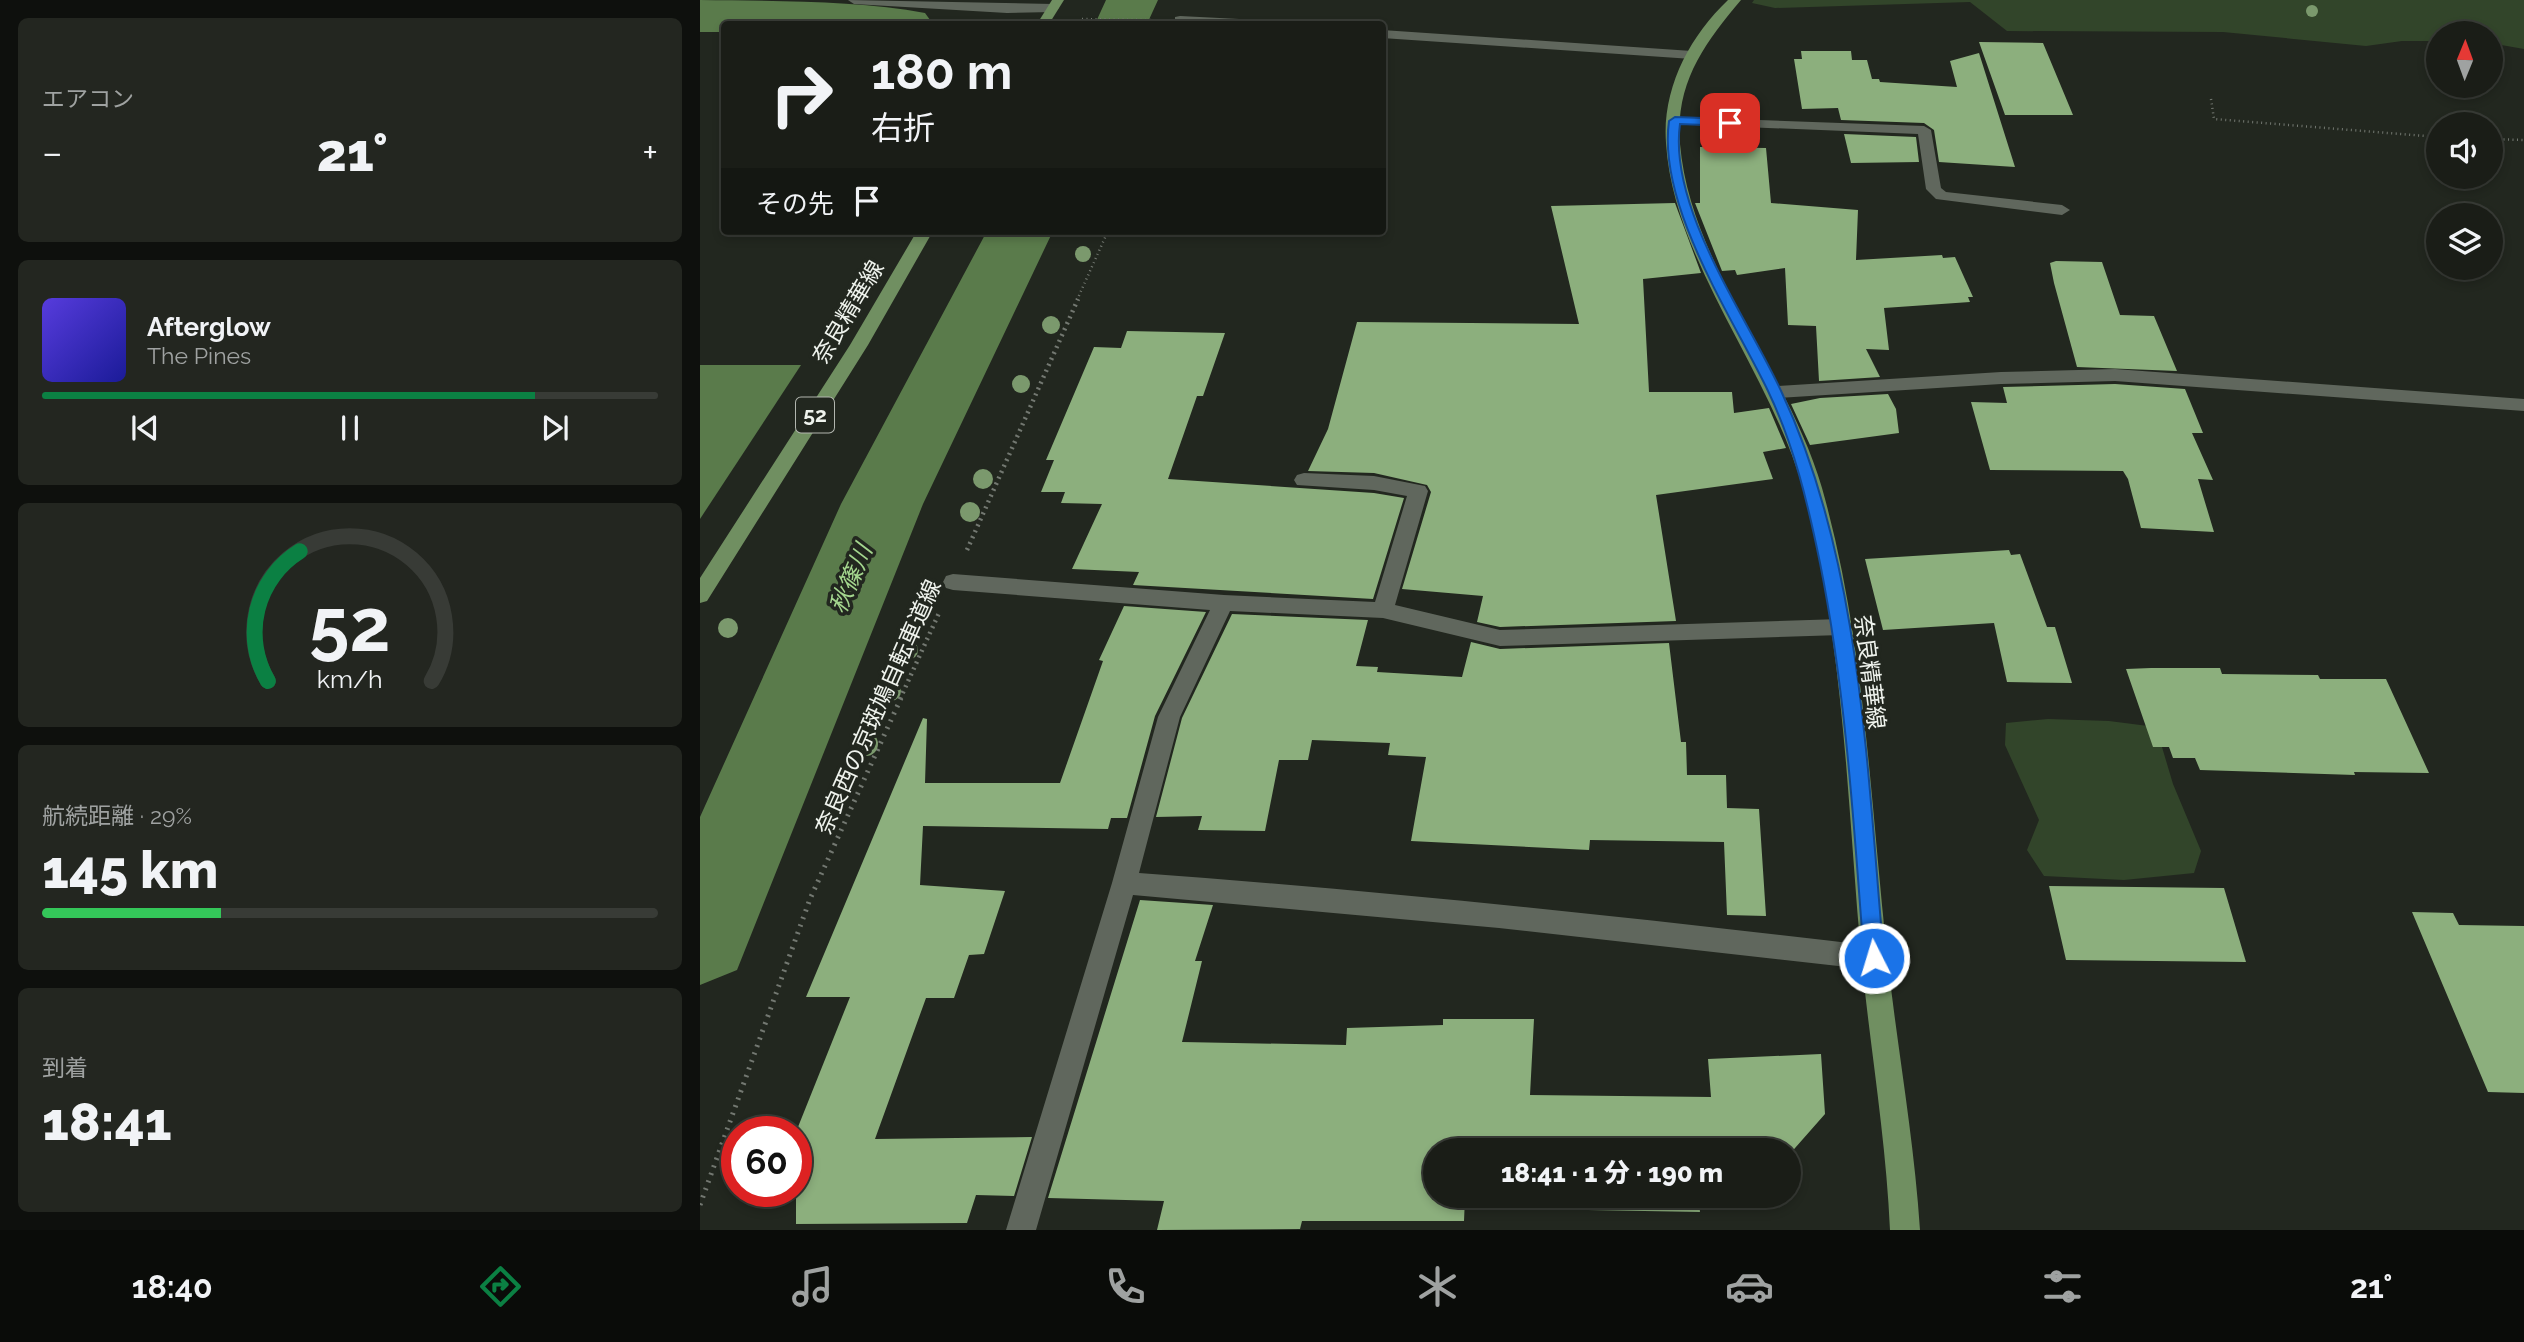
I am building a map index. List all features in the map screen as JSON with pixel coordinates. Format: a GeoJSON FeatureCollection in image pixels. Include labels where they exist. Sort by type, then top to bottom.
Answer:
{"type":"FeatureCollection","features":[{"type":"Feature","properties":{"kind":"main road","name":"奈良精華線"},"geometry":{"type":"LineString","coordinates":[[1735,0],[1717,15],[1692,55],[1672,139],[1682,196],[1727,303],[1776,392],[1812,488],[1841,627],[1858,776],[1874,958],[1903,1173],[1905,1230]]}},
{"type":"Feature","properties":{"kind":"main road","name":"奈良精華線"},"geometry":{"type":"LineString","coordinates":[[700,595],[859,345],[923,235]]}},
{"type":"Feature","properties":{"kind":"street"},"geometry":{"type":"LineString","coordinates":[[854,0],[1050,13]]}},
{"type":"Feature","properties":{"kind":"street"},"geometry":{"type":"LineString","coordinates":[[1181,20],[1200,21]]}},
{"type":"Feature","properties":{"kind":"street"},"geometry":{"type":"LineString","coordinates":[[1386,34],[1692,55]]}},
{"type":"Feature","properties":{"kind":"street"},"geometry":{"type":"LineString","coordinates":[[1675,121],[1924,130],[1934,189],[1941,196],[2062,211]]}},
{"type":"Feature","properties":{"kind":"street"},"geometry":{"type":"LineString","coordinates":[[1776,392],[2001,378],[2115,375],[2524,405]]}},
{"type":"Feature","properties":{"kind":"street"},"geometry":{"type":"LineString","coordinates":[[1304,480],[1374,483],[1418,491],[1383,610]]}},
{"type":"Feature","properties":{"kind":"street"},"geometry":{"type":"LineString","coordinates":[[953,582],[1224,603],[1383,610],[1500,638],[1690,634],[1841,627]]}},
{"type":"Feature","properties":{"kind":"street"},"geometry":{"type":"LineString","coordinates":[[1021,1230],[1124,883],[1169,717],[1224,603]]}},
{"type":"Feature","properties":{"kind":"street"},"geometry":{"type":"LineString","coordinates":[[1124,883],[1337,898],[1488,913],[1874,958]]}},
{"type":"Feature","properties":{"kind":"path"},"geometry":{"type":"LineString","coordinates":[[1072,19],[1181,20]]}},
{"type":"Feature","properties":{"kind":"path"},"geometry":{"type":"LineString","coordinates":[[2211,99],[2214,119],[2426,136]]}},
{"type":"Feature","properties":{"kind":"path"},"geometry":{"type":"LineString","coordinates":[[2503,139],[2524,140]]}},
{"type":"Feature","properties":{"kind":"path","name":"奈良西の京斑鳩自転車道線"},"geometry":{"type":"LineString","coordinates":[[700,1205],[721,1138],[810,899],[1106,235]]}},
{"type":"Feature","properties":{"kind":"shaded area"},"geometry":{"type":"Polygon","coordinates":[[[1754,0],[2524,0],[2524,49],[2503,45],[2503,21],[2426,21],[2426,41],[2366,46],[2223,32],[2007,31],[1970,2],[1775,8],[1752,3],[1754,0]]]}},
{"type":"Feature","properties":{"kind":"shaded area"},"geometry":{"type":"Polygon","coordinates":[[[700,365],[801,365],[700,519],[700,365]]]}},
{"type":"Feature","properties":{"kind":"shaded area"},"geometry":{"type":"Polygon","coordinates":[[[2048,719],[2109,721],[2156,727],[2173,784],[2201,851],[2194,873],[2124,880],[2044,876],[2027,850],[2039,820],[2005,745],[2006,723],[2048,719]]]}},
{"type":"Feature","properties":{"kind":"building"},"geometry":{"type":"Polygon","coordinates":[[[1979,42],[2043,43],[2073,115],[2005,115],[1979,42]]]}},
{"type":"Feature","properties":{"kind":"building"},"geometry":{"type":"Polygon","coordinates":[[[1801,51],[1851,51],[1852,60],[1867,60],[1872,79],[1879,79],[1880,82],[1957,87],[1950,61],[1979,53],[2015,167],[1939,162],[1934,130],[1924,123],[1841,120],[1838,108],[1802,109],[1794,59],[1802,59],[1801,51]]]}},
{"type":"Feature","properties":{"kind":"building"},"geometry":{"type":"Polygon","coordinates":[[[1844,134],[1916,137],[1919,162],[1851,163],[1844,134]]]}},
{"type":"Feature","properties":{"kind":"building"},"geometry":{"type":"Polygon","coordinates":[[[1700,147],[1766,148],[1771,203],[1858,210],[1856,260],[1942,255],[1943,258],[1955,257],[1973,297],[1968,297],[1970,302],[1884,308],[1889,350],[1866,349],[1880,377],[1819,381],[1816,326],[1788,325],[1785,268],[1737,275],[1735,270],[1722,271],[1695,203],[1700,203],[1700,147]]]}},
{"type":"Feature","properties":{"kind":"building"},"geometry":{"type":"Polygon","coordinates":[[[1675,203],[1701,273],[1643,279],[1649,392],[1732,392],[1734,413],[1769,408],[1786,448],[1763,452],[1773,479],[1656,495],[1676,621],[1500,627],[1477,622],[1483,596],[1402,589],[1431,492],[1427,485],[1374,473],[1308,471],[1328,429],[1357,322],[1579,324],[1551,206],[1675,203]]]}},
{"type":"Feature","properties":{"kind":"building"},"geometry":{"type":"Polygon","coordinates":[[[2102,262],[2120,315],[2154,316],[2177,371],[2077,367],[2050,263],[2102,262]]]}},
{"type":"Feature","properties":{"kind":"building"},"geometry":{"type":"Polygon","coordinates":[[[1127,331],[1225,333],[1203,396],[1197,396],[1168,479],[1374,493],[1404,498],[1373,599],[1133,585],[1139,572],[1072,569],[1102,504],[1061,503],[1065,492],[1041,492],[1054,460],[1046,460],[1094,347],[1121,348],[1127,331]]]}},
{"type":"Feature","properties":{"kind":"building"},"geometry":{"type":"Polygon","coordinates":[[[2115,384],[2185,389],[2203,433],[2192,433],[2213,480],[2198,479],[2214,532],[2141,528],[2128,479],[2123,471],[1990,470],[1971,402],[2007,403],[2003,387],[2115,384]]]}},
{"type":"Feature","properties":{"kind":"building"},"geometry":{"type":"Polygon","coordinates":[[[1888,394],[1896,409],[1899,433],[1810,445],[1791,404],[1820,398],[1888,394]]]}},
{"type":"Feature","properties":{"kind":"building"},"geometry":{"type":"Polygon","coordinates":[[[2009,550],[2011,555],[2020,554],[2047,627],[2055,627],[2072,683],[2007,682],[1994,623],[1883,630],[1865,559],[2009,550]]]}},
{"type":"Feature","properties":{"kind":"building"},"geometry":{"type":"Polygon","coordinates":[[[1124,606],[1206,612],[1155,716],[1127,818],[1111,818],[1108,829],[923,826],[920,885],[1005,891],[984,954],[969,955],[954,998],[926,998],[875,1139],[1032,1137],[1014,1196],[976,1195],[967,1223],[796,1224],[796,1207],[812,1207],[812,1116],[802,1116],[850,997],[806,997],[923,718],[927,719],[925,783],[1060,783],[1103,661],[1099,660],[1124,606]]]}},
{"type":"Feature","properties":{"kind":"building"},"geometry":{"type":"Polygon","coordinates":[[[1232,614],[1368,620],[1356,666],[1378,667],[1377,672],[1462,677],[1471,642],[1500,649],[1669,643],[1681,742],[1686,742],[1687,775],[1726,775],[1727,808],[1759,809],[1766,916],[1727,915],[1724,842],[1590,840],[1589,850],[1411,841],[1426,757],[1388,755],[1390,743],[1312,740],[1308,760],[1279,760],[1265,831],[1198,830],[1202,816],[1156,817],[1182,718],[1232,614]]]}},
{"type":"Feature","properties":{"kind":"building"},"geometry":{"type":"Polygon","coordinates":[[[2220,668],[2222,674],[2386,679],[2429,773],[2354,772],[2355,775],[2200,770],[2195,758],[2173,758],[2169,747],[2153,747],[2126,669],[2220,668]]]}},
{"type":"Feature","properties":{"kind":"building"},"geometry":{"type":"Polygon","coordinates":[[[2049,886],[2224,888],[2246,962],[2066,960],[2049,886]]]}},
{"type":"Feature","properties":{"kind":"building"},"geometry":{"type":"Polygon","coordinates":[[[1140,900],[1213,905],[1195,961],[1202,961],[1182,1042],[1346,1045],[1347,1028],[1443,1025],[1443,1019],[1534,1019],[1530,1095],[1711,1097],[1708,1059],[1821,1054],[1825,1114],[1801,1141],[1801,1138],[1423,1138],[1423,1208],[1465,1208],[1464,1221],[1302,1221],[1300,1229],[1157,1230],[1164,1201],[1048,1198],[1140,900]]]}},
{"type":"Feature","properties":{"kind":"building"},"geometry":{"type":"Polygon","coordinates":[[[2412,912],[2453,913],[2459,925],[2524,926],[2524,1093],[2488,1092],[2412,912]]]}},
{"type":"Feature","properties":{"kind":"building"},"geometry":{"type":"Polygon","coordinates":[[[1700,1208],[1700,1212],[1588,1210],[1700,1208]]]}},
{"type":"Feature","properties":{"kind":"waterway","name":"秋篠川"},"geometry":{"type":"LineString","coordinates":[[1122,21],[1132,0]]}},
{"type":"Feature","properties":{"kind":"waterway"},"geometry":{"type":"LineString","coordinates":[[700,16],[804,17],[862,21]]}},
{"type":"Feature","properties":{"kind":"waterway","name":"秋篠川"},"geometry":{"type":"LineString","coordinates":[[700,935],[882,504],[1018,235]]}},
{"type":"Feature","properties":{"kind":"route"},"geometry":{"type":"LineString","coordinates":[[1730,123],[1675,121],[1672,139],[1675,164],[1682,196],[1696,231],[1727,303],[1776,392],[1812,488],[1841,627],[1858,776],[1874,958]]}}]}
